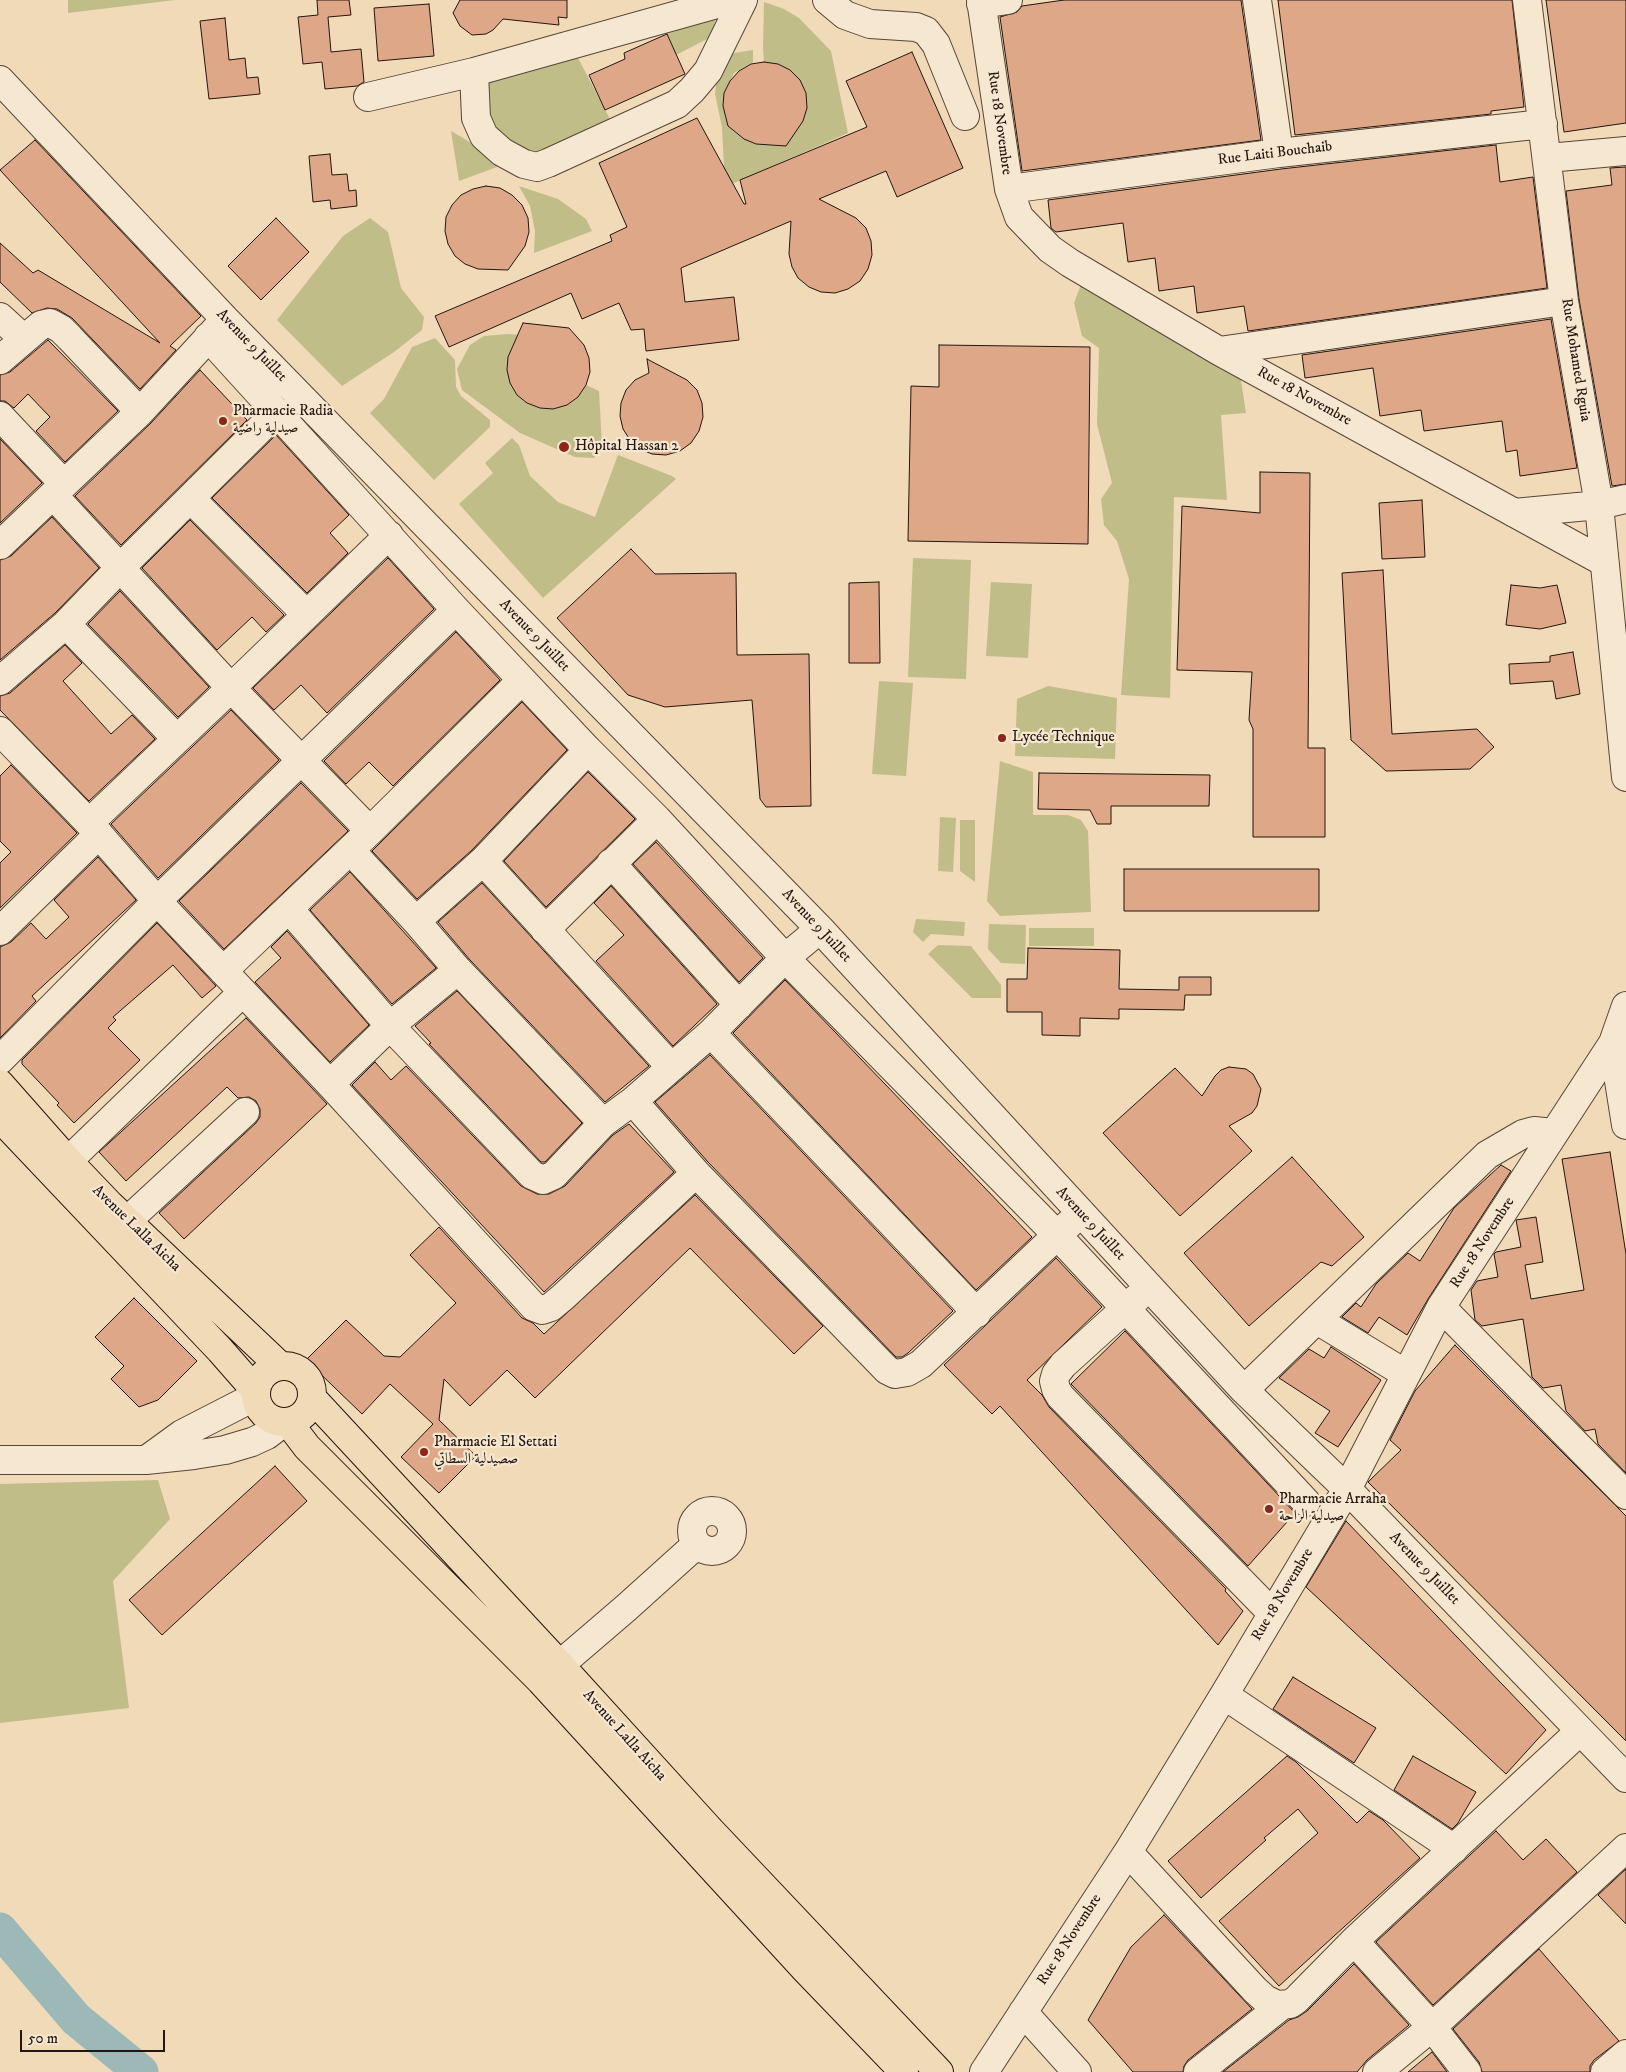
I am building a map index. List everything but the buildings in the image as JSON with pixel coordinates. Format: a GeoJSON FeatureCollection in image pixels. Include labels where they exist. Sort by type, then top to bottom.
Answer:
{"type":"FeatureCollection","features":[{"type":"Feature","properties":{"kind":"main road","name":"Avenue Lalla Aicha"},"geometry":{"type":"LineString","coordinates":[[0,1084],[68,1161],[127,1221],[280,1366],[289,1366],[304,1375],[309,1382],[312,1398],[805,1969],[904,2072]]}},
{"type":"Feature","properties":{"kind":"main road","name":"Avenue Lalla Aicha"},"geometry":{"type":"LineString","coordinates":[[0,1118],[220,1350],[256,1394],[259,1408],[265,1416],[286,1422],[307,1446],[550,1672],[708,1829],[939,2072]]}},
{"type":"Feature","properties":{"kind":"main road"},"geometry":{"type":"LineString","coordinates":[[256,1394],[258,1382],[264,1375],[271,1369],[280,1366]]}},
{"type":"Feature","properties":{"kind":"main road"},"geometry":{"type":"LineString","coordinates":[[286,1422],[296,1420],[304,1414],[312,1398]]}},
{"type":"Feature","properties":{"kind":"street"},"geometry":{"type":"LineString","coordinates":[[368,97],[474,72],[731,0]]}},
{"type":"Feature","properties":{"kind":"street"},"geometry":{"type":"LineString","coordinates":[[474,72],[476,118],[484,136],[502,152],[524,164],[537,167],[677,104],[708,71],[743,0]]}},
{"type":"Feature","properties":{"kind":"street"},"geometry":{"type":"LineString","coordinates":[[827,0],[845,16],[870,24],[916,27],[926,32],[936,44],[965,116]]}},
{"type":"Feature","properties":{"kind":"street"},"geometry":{"type":"LineString","coordinates":[[981,2],[1008,0]]}},
{"type":"Feature","properties":{"kind":"street"},"geometry":{"type":"LineString","coordinates":[[1257,0],[1279,153]]}},
{"type":"Feature","properties":{"kind":"street","name":"Rue Mohamed Rguia"},"geometry":{"type":"LineString","coordinates":[[1527,0],[1548,158],[1564,300],[1599,505],[1604,562]]}},
{"type":"Feature","properties":{"kind":"street","name":"Rue 18 Novembre"},"geometry":{"type":"LineString","coordinates":[[981,2],[1008,189],[1019,217],[1031,232],[1070,263],[1219,351],[1604,562]]}},
{"type":"Feature","properties":{"kind":"street","name":"Avenue 9 Juillet"},"geometry":{"type":"LineString","coordinates":[[0,80],[216,328],[820,929],[1244,1390],[1347,1489],[1626,1778]]}},
{"type":"Feature","properties":{"kind":"street","name":"Rue Laiti Bouchaib"},"geometry":{"type":"LineString","coordinates":[[1008,189],[1279,153],[1542,124]]}},
{"type":"Feature","properties":{"kind":"street"},"geometry":{"type":"LineString","coordinates":[[1548,158],[1626,151]]}},
{"type":"Feature","properties":{"kind":"street"},"geometry":{"type":"LineString","coordinates":[[1219,351],[1564,300]]}},
{"type":"Feature","properties":{"kind":"street"},"geometry":{"type":"LineString","coordinates":[[0,317],[24,338]]}},
{"type":"Feature","properties":{"kind":"street"},"geometry":{"type":"LineString","coordinates":[[0,360],[24,338],[46,323],[55,325],[70,338],[140,412]]}},
{"type":"Feature","properties":{"kind":"street"},"geometry":{"type":"LineString","coordinates":[[0,544],[140,412],[216,328],[277,412],[456,610],[588,750],[657,819],[785,958],[1056,1234],[1306,1502]]}},
{"type":"Feature","properties":{"kind":"street"},"geometry":{"type":"LineString","coordinates":[[0,681],[66,624],[277,412]]}},
{"type":"Feature","properties":{"kind":"street"},"geometry":{"type":"LineString","coordinates":[[0,416],[120,568],[231,688],[370,831]]}},
{"type":"Feature","properties":{"kind":"street"},"geometry":{"type":"LineString","coordinates":[[191,499],[306,614]]}},
{"type":"Feature","properties":{"kind":"street"},"geometry":{"type":"LineString","coordinates":[[1514,513],[1599,505],[1626,500]]}},
{"type":"Feature","properties":{"kind":"street"},"geometry":{"type":"LineString","coordinates":[[0,931],[176,738],[231,688],[389,536]]}},
{"type":"Feature","properties":{"kind":"street"},"geometry":{"type":"LineString","coordinates":[[1604,562],[1626,778]]}},
{"type":"Feature","properties":{"kind":"street"},"geometry":{"type":"LineString","coordinates":[[0,1060],[158,901],[456,610]]}},
{"type":"Feature","properties":{"kind":"street"},"geometry":{"type":"LineString","coordinates":[[66,624],[176,738]]}},
{"type":"Feature","properties":{"kind":"street"},"geometry":{"type":"LineString","coordinates":[[223,971],[370,831],[522,680]]}},
{"type":"Feature","properties":{"kind":"street"},"geometry":{"type":"LineString","coordinates":[[0,731],[94,828],[158,901],[330,1084],[534,1307],[542,1310],[551,1307],[564,1297],[696,1173]]}},
{"type":"Feature","properties":{"kind":"street"},"geometry":{"type":"LineString","coordinates":[[416,921],[483,861],[588,750]]}},
{"type":"Feature","properties":{"kind":"street"},"geometry":{"type":"LineString","coordinates":[[545,930],[657,819]]}},
{"type":"Feature","properties":{"kind":"street"},"geometry":{"type":"LineString","coordinates":[[350,850],[416,921],[458,970],[603,1124]]}},
{"type":"Feature","properties":{"kind":"street"},"geometry":{"type":"LineString","coordinates":[[483,861],[671,1066]]}},
{"type":"Feature","properties":{"kind":"street"},"geometry":{"type":"LineString","coordinates":[[611,863],[739,1004]]}},
{"type":"Feature","properties":{"kind":"street"},"geometry":{"type":"LineString","coordinates":[[289,909],[390,1026],[536,1178],[543,1180],[554,1175],[603,1124],[633,1101],[710,1033],[785,958],[820,929]]}},
{"type":"Feature","properties":{"kind":"street"},"geometry":{"type":"LineString","coordinates":[[330,1084],[390,1026],[458,970]]}},
{"type":"Feature","properties":{"kind":"street"},"geometry":{"type":"LineString","coordinates":[[68,1161],[243,992]]}},
{"type":"Feature","properties":{"kind":"street","name":"Rue 18 Novembre"},"geometry":{"type":"LineString","coordinates":[[984,2072],[1128,1852],[1224,1695],[1347,1489],[1441,1307],[1613,1043],[1626,1006]]}},
{"type":"Feature","properties":{"kind":"street"},"geometry":{"type":"LineString","coordinates":[[710,1033],[976,1313]]}},
{"type":"Feature","properties":{"kind":"street"},"geometry":{"type":"LineString","coordinates":[[1613,1043],[1626,1125]]}},
{"type":"Feature","properties":{"kind":"street"},"geometry":{"type":"LineString","coordinates":[[633,1101],[696,1173],[887,1370],[895,1374],[908,1372],[921,1364],[1056,1234],[1081,1214]]}},
{"type":"Feature","properties":{"kind":"street"},"geometry":{"type":"LineString","coordinates":[[127,1221],[245,1112]]}},
{"type":"Feature","properties":{"kind":"street"},"geometry":{"type":"LineString","coordinates":[[1244,1390],[1488,1155],[1523,1134],[1534,1131],[1554,1133]]}},
{"type":"Feature","properties":{"kind":"street"},"geometry":{"type":"LineString","coordinates":[[1149,1288],[1063,1365],[1056,1374],[1054,1381],[1056,1389],[1060,1396],[1272,1613]]}},
{"type":"Feature","properties":{"kind":"street"},"geometry":{"type":"LineString","coordinates":[[1441,1307],[1626,1495]]}},
{"type":"Feature","properties":{"kind":"street"},"geometry":{"type":"LineString","coordinates":[[1317,1320],[1406,1374]]}},
{"type":"Feature","properties":{"kind":"street"},"geometry":{"type":"LineString","coordinates":[[146,1460],[182,1434],[256,1394]]}},
{"type":"Feature","properties":{"kind":"street"},"geometry":{"type":"LineString","coordinates":[[0,1460],[146,1460],[225,1450],[252,1442],[267,1435],[286,1422]]}},
{"type":"Feature","properties":{"kind":"street"},"geometry":{"type":"LineString","coordinates":[[550,1672],[626,1608],[697,1544]]}},
{"type":"Feature","properties":{"kind":"street"},"geometry":{"type":"LineString","coordinates":[[1224,1695],[1454,1850]]}},
{"type":"Feature","properties":{"kind":"street"},"geometry":{"type":"LineString","coordinates":[[1198,2072],[1281,2006],[1296,2000],[1354,1940],[1454,1850],[1580,1731]]}},
{"type":"Feature","properties":{"kind":"street"},"geometry":{"type":"LineString","coordinates":[[1377,2072],[1432,2027],[1626,1848]]}},
{"type":"Feature","properties":{"kind":"street"},"geometry":{"type":"LineString","coordinates":[[1128,1852],[1255,1990],[1272,2003],[1281,2006]]}},
{"type":"Feature","properties":{"kind":"street"},"geometry":{"type":"LineString","coordinates":[[1354,1940],[1432,2027],[1467,2072]]}},
{"type":"Feature","properties":{"kind":"street"},"geometry":{"type":"LineString","coordinates":[[1023,2012],[1077,2072]]}},
{"type":"Feature","properties":{"kind":"street"},"geometry":{"type":"LineString","coordinates":[[1605,2072],[1626,2054]]}},
{"type":"Feature","properties":{"kind":"shaded area"},"geometry":{"type":"Polygon","coordinates":[[[68,0],[175,0],[68,13],[68,0]]]}},
{"type":"Feature","properties":{"kind":"shaded area"},"geometry":{"type":"Polygon","coordinates":[[[764,2],[784,9],[799,18],[831,51],[848,133],[725,187],[722,127],[715,94],[718,69],[728,54],[753,50],[753,62],[734,73],[724,93],[723,106],[726,119],[733,131],[744,139],[756,144],[769,145],[783,141],[806,93],[800,80],[790,70],[778,64],[764,62],[764,2]]]}},
{"type":"Feature","properties":{"kind":"shaded area"},"geometry":{"type":"Polygon","coordinates":[[[716,17],[711,37],[676,55],[667,34],[716,17]]]}},
{"type":"Feature","properties":{"kind":"shaded area"},"geometry":{"type":"Polygon","coordinates":[[[576,54],[613,125],[542,162],[483,129],[485,80],[576,54]]]}},
{"type":"Feature","properties":{"kind":"shaded area"},"geometry":{"type":"Polygon","coordinates":[[[451,131],[490,154],[500,164],[497,167],[459,181],[451,131]]]}},
{"type":"Feature","properties":{"kind":"shaded area"},"geometry":{"type":"Polygon","coordinates":[[[519,186],[558,199],[586,219],[592,231],[534,253],[535,231],[530,206],[519,186]]]}},
{"type":"Feature","properties":{"kind":"shaded area"},"geometry":{"type":"Polygon","coordinates":[[[370,218],[388,232],[401,288],[424,317],[422,330],[394,352],[342,386],[277,320],[343,236],[370,218]]]}},
{"type":"Feature","properties":{"kind":"shaded area"},"geometry":{"type":"Polygon","coordinates":[[[1082,282],[1240,374],[1246,413],[1221,415],[1227,500],[1174,497],[1170,698],[1121,695],[1129,579],[1117,541],[1104,525],[1101,499],[1112,483],[1097,424],[1099,348],[1082,336],[1074,303],[1082,282]]]}},
{"type":"Feature","properties":{"kind":"shaded area"},"geometry":{"type":"Polygon","coordinates":[[[522,335],[513,345],[508,357],[507,370],[510,383],[517,395],[527,403],[540,408],[553,409],[567,405],[578,397],[586,385],[599,391],[602,446],[594,458],[575,457],[520,433],[462,390],[457,369],[470,345],[484,336],[522,335]]]}},
{"type":"Feature","properties":{"kind":"shaded area"},"geometry":{"type":"Polygon","coordinates":[[[435,338],[455,360],[456,387],[461,396],[490,420],[490,427],[434,480],[370,413],[384,399],[412,347],[435,338]]]}},
{"type":"Feature","properties":{"kind":"shaded area"},"geometry":{"type":"Polygon","coordinates":[[[512,438],[519,445],[530,476],[558,502],[595,517],[618,455],[676,479],[543,598],[459,504],[493,473],[485,463],[512,438]]]}},
{"type":"Feature","properties":{"kind":"shaded area"},"geometry":{"type":"Polygon","coordinates":[[[913,558],[971,560],[966,679],[908,677],[913,558]]]}},
{"type":"Feature","properties":{"kind":"shaded area"},"geometry":{"type":"Polygon","coordinates":[[[991,582],[1032,584],[1028,658],[986,656],[991,582]]]}},
{"type":"Feature","properties":{"kind":"shaded area"},"geometry":{"type":"Polygon","coordinates":[[[879,681],[913,683],[906,776],[872,774],[879,681]]]}},
{"type":"Feature","properties":{"kind":"shaded area"},"geometry":{"type":"Polygon","coordinates":[[[1048,686],[1117,698],[1115,759],[1015,756],[1017,699],[1048,686]]]}},
{"type":"Feature","properties":{"kind":"shaded area"},"geometry":{"type":"Polygon","coordinates":[[[1000,761],[1033,772],[1033,815],[1068,815],[1081,820],[1088,831],[1091,912],[1000,916],[987,901],[1000,761]]]}},
{"type":"Feature","properties":{"kind":"shaded area"},"geometry":{"type":"Polygon","coordinates":[[[940,817],[956,818],[953,872],[938,871],[940,817]]]}},
{"type":"Feature","properties":{"kind":"shaded area"},"geometry":{"type":"Polygon","coordinates":[[[960,820],[975,820],[975,882],[960,871],[960,820]]]}},
{"type":"Feature","properties":{"kind":"shaded area"},"geometry":{"type":"Polygon","coordinates":[[[916,919],[965,922],[964,936],[931,934],[923,942],[913,932],[916,919]]]}},
{"type":"Feature","properties":{"kind":"shaded area"},"geometry":{"type":"Polygon","coordinates":[[[989,924],[1026,925],[1025,964],[1001,963],[988,949],[989,924]]]}},
{"type":"Feature","properties":{"kind":"shaded area"},"geometry":{"type":"Polygon","coordinates":[[[1029,928],[1094,928],[1094,946],[1029,946],[1029,928]]]}},
{"type":"Feature","properties":{"kind":"shaded area"},"geometry":{"type":"Polygon","coordinates":[[[938,945],[971,946],[1001,985],[1001,998],[972,998],[928,954],[938,945]]]}},
{"type":"Feature","properties":{"kind":"shaded area"},"geometry":{"type":"Polygon","coordinates":[[[158,1480],[170,1519],[113,1581],[129,1708],[0,1723],[0,1484],[158,1480]]]}},
{"type":"Feature","properties":{"kind":"waterway"},"geometry":{"type":"LineString","coordinates":[[0,1930],[76,2019],[141,2072]]}},
{"type":"Feature","properties":{"kind":"place","name":"Pharmacie Radia صيدلية راضية"},"geometry":{"type":"Point","coordinates":[223,421]}},
{"type":"Feature","properties":{"kind":"place","name":"Hôpital Hassan 2"},"geometry":{"type":"Point","coordinates":[564,447]}},
{"type":"Feature","properties":{"kind":"place","name":"Lycée Technique"},"geometry":{"type":"Point","coordinates":[1002,738]}},
{"type":"Feature","properties":{"kind":"place","name":"Pharmacie El Settati صصيدلية السطاتي"},"geometry":{"type":"Point","coordinates":[424,1452]}},
{"type":"Feature","properties":{"kind":"place","name":"Pharmacie Arraha صيدلية الراحة"},"geometry":{"type":"Point","coordinates":[1269,1509]}}]}
